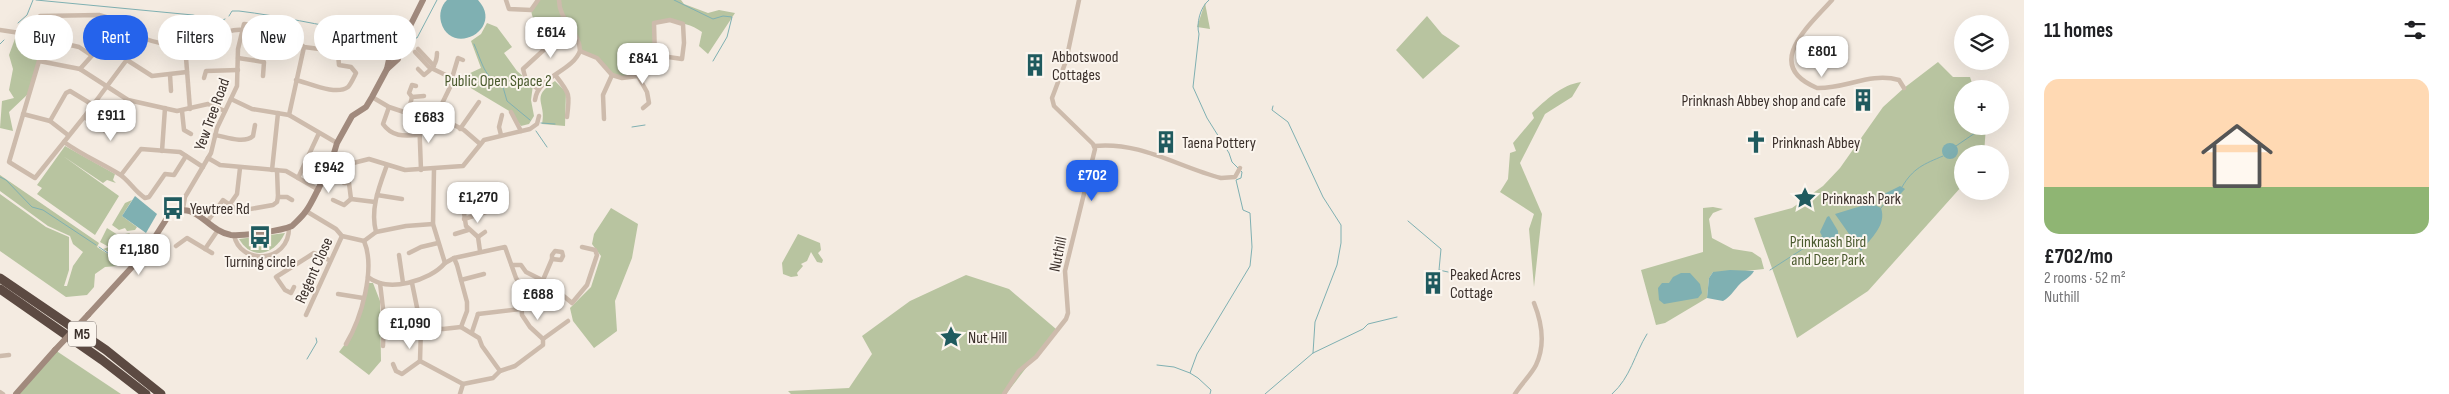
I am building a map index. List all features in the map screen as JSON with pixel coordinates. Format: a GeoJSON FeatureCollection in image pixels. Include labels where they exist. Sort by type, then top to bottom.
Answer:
{"type":"FeatureCollection","features":[{"type":"Feature","properties":{"kind":"highway","name":"M5"},"geometry":{"type":"LineString","coordinates":[[0,278],[106,350],[161,394]]}},
{"type":"Feature","properties":{"kind":"highway","name":"M5"},"geometry":{"type":"LineString","coordinates":[[0,289],[102,360],[146,394]]}},
{"type":"Feature","properties":{"kind":"street"},"geometry":{"type":"LineString","coordinates":[[335,160],[334,152],[337,143],[352,116],[366,107],[387,69],[398,59],[402,43],[423,0]]}},
{"type":"Feature","properties":{"kind":"street"},"geometry":{"type":"LineString","coordinates":[[506,0],[509,10],[531,10],[538,0]]}},
{"type":"Feature","properties":{"kind":"street"},"geometry":{"type":"LineString","coordinates":[[536,100],[538,89],[574,62],[580,51],[574,32],[564,21],[559,0]]}},
{"type":"Feature","properties":{"kind":"street"},"geometry":{"type":"LineString","coordinates":[[1079,0],[1066,61],[1052,102],[1060,113],[1094,146],[1130,147],[1221,178],[1235,176],[1240,168]]}},
{"type":"Feature","properties":{"kind":"street"},"geometry":{"type":"LineString","coordinates":[[1832,0],[1792,48],[1790,62],[1794,70],[1816,88],[1882,76],[1899,80],[1904,88]]}},
{"type":"Feature","properties":{"kind":"street"},"geometry":{"type":"LineString","coordinates":[[96,15],[40,16],[35,21],[35,35],[44,45],[10,159],[11,164],[35,178],[128,60],[149,75],[170,75],[187,72]]}},
{"type":"Feature","properties":{"kind":"street"},"geometry":{"type":"LineString","coordinates":[[580,51],[597,58],[612,75],[622,78],[638,76],[652,64],[655,54],[654,23],[670,20],[683,24],[684,43],[682,59],[655,54]]}},
{"type":"Feature","properties":{"kind":"street"},"geometry":{"type":"LineString","coordinates":[[538,89],[526,80],[523,69],[543,53],[550,43],[553,28],[564,21]]}},
{"type":"Feature","properties":{"kind":"street"},"geometry":{"type":"LineString","coordinates":[[0,30],[15,32]]}},
{"type":"Feature","properties":{"kind":"street","name":"Yew Tree Road"},"geometry":{"type":"LineString","coordinates":[[183,209],[184,197],[208,158],[215,134],[237,86],[238,58],[242,36]]}},
{"type":"Feature","properties":{"kind":"street"},"geometry":{"type":"LineString","coordinates":[[296,80],[314,84],[328,90],[346,88],[356,73],[351,67],[341,67],[338,56],[330,50],[304,47]]}},
{"type":"Feature","properties":{"kind":"street"},"geometry":{"type":"LineString","coordinates":[[417,50],[433,67],[452,78]]}},
{"type":"Feature","properties":{"kind":"street"},"geometry":{"type":"LineString","coordinates":[[418,69],[424,75],[437,61],[437,53]]}},
{"type":"Feature","properties":{"kind":"street"},"geometry":{"type":"LineString","coordinates":[[238,58],[264,62],[263,76]]}},
{"type":"Feature","properties":{"kind":"street"},"geometry":{"type":"LineString","coordinates":[[436,116],[454,80],[452,78],[458,58],[463,60]]}},
{"type":"Feature","properties":{"kind":"street"},"geometry":{"type":"LineString","coordinates":[[80,69],[87,60]]}},
{"type":"Feature","properties":{"kind":"street"},"geometry":{"type":"LineString","coordinates":[[186,60],[190,109]]}},
{"type":"Feature","properties":{"kind":"street"},"geometry":{"type":"LineString","coordinates":[[288,115],[301,60]]}},
{"type":"Feature","properties":{"kind":"street"},"geometry":{"type":"LineString","coordinates":[[39,61],[80,69],[128,100],[182,111],[208,104],[225,111]]}},
{"type":"Feature","properties":{"kind":"street"},"geometry":{"type":"LineString","coordinates":[[204,78],[206,71],[238,70]]}},
{"type":"Feature","properties":{"kind":"street"},"geometry":{"type":"LineString","coordinates":[[170,75],[171,91]]}},
{"type":"Feature","properties":{"kind":"street"},"geometry":{"type":"LineString","coordinates":[[597,114],[604,116],[603,95],[612,75]]}},
{"type":"Feature","properties":{"kind":"street"},"geometry":{"type":"LineString","coordinates":[[556,76],[570,95],[566,117]]}},
{"type":"Feature","properties":{"kind":"street"},"geometry":{"type":"LineString","coordinates":[[638,76],[647,92],[649,103],[643,108]]}},
{"type":"Feature","properties":{"kind":"street"},"geometry":{"type":"LineString","coordinates":[[412,97],[408,93],[412,85],[416,86]]}},
{"type":"Feature","properties":{"kind":"street"},"geometry":{"type":"LineString","coordinates":[[50,122],[66,93],[70,91],[93,105]]}},
{"type":"Feature","properties":{"kind":"street"},"geometry":{"type":"LineString","coordinates":[[412,97],[422,94]]}},
{"type":"Feature","properties":{"kind":"street"},"geometry":{"type":"LineString","coordinates":[[372,97],[389,107],[419,117],[436,116],[464,130],[479,143]]}},
{"type":"Feature","properties":{"kind":"street"},"geometry":{"type":"LineString","coordinates":[[408,113],[412,97]]}},
{"type":"Feature","properties":{"kind":"street"},"geometry":{"type":"LineString","coordinates":[[231,99],[252,109],[288,115],[337,143]]}},
{"type":"Feature","properties":{"kind":"street"},"geometry":{"type":"LineString","coordinates":[[460,129],[479,102]]}},
{"type":"Feature","properties":{"kind":"street"},"geometry":{"type":"LineString","coordinates":[[389,107],[383,124],[387,130],[398,136],[418,135]]}},
{"type":"Feature","properties":{"kind":"street"},"geometry":{"type":"LineString","coordinates":[[162,151],[164,108]]}},
{"type":"Feature","properties":{"kind":"street"},"geometry":{"type":"LineString","coordinates":[[466,110],[471,114]]}},
{"type":"Feature","properties":{"kind":"street"},"geometry":{"type":"LineString","coordinates":[[182,111],[184,130],[191,134]]}},
{"type":"Feature","properties":{"kind":"street"},"geometry":{"type":"LineString","coordinates":[[510,112],[521,131]]}},
{"type":"Feature","properties":{"kind":"street"},"geometry":{"type":"LineString","coordinates":[[207,222],[223,200],[239,211],[273,205],[277,202],[274,170],[278,113]]}},
{"type":"Feature","properties":{"kind":"street"},"geometry":{"type":"LineString","coordinates":[[23,114],[50,122],[68,135]]}},
{"type":"Feature","properties":{"kind":"street"},"geometry":{"type":"LineString","coordinates":[[84,117],[108,133],[127,123],[131,114]]}},
{"type":"Feature","properties":{"kind":"street"},"geometry":{"type":"LineString","coordinates":[[501,135],[499,127],[502,114]]}},
{"type":"Feature","properties":{"kind":"street"},"geometry":{"type":"LineString","coordinates":[[234,235],[239,246],[246,253],[269,256],[281,250],[285,244],[289,228],[306,211],[319,190],[330,164],[335,160],[353,163],[370,159],[396,169],[421,170],[465,165],[479,143],[486,139],[530,129],[536,124],[539,116]]}},
{"type":"Feature","properties":{"kind":"street"},"geometry":{"type":"LineString","coordinates":[[419,117],[418,135],[421,170]]}},
{"type":"Feature","properties":{"kind":"street"},"geometry":{"type":"LineString","coordinates":[[215,134],[236,139],[252,138],[255,125]]}},
{"type":"Feature","properties":{"kind":"street"},"geometry":{"type":"LineString","coordinates":[[298,178],[318,133]]}},
{"type":"Feature","properties":{"kind":"street"},"geometry":{"type":"LineString","coordinates":[[235,145],[236,139]]}},
{"type":"Feature","properties":{"kind":"street"},"geometry":{"type":"LineString","coordinates":[[64,142],[84,156],[121,175],[134,191],[145,198],[149,197],[165,174],[174,175],[186,156]]}},
{"type":"Feature","properties":{"kind":"street","name":"Nuthill"},"geometry":{"type":"LineString","coordinates":[[1004,394],[1019,371],[1036,357],[1068,314],[1065,272],[1092,165],[1094,146]]}},
{"type":"Feature","properties":{"kind":"street"},"geometry":{"type":"LineString","coordinates":[[121,175],[138,150],[178,152],[203,167]]}},
{"type":"Feature","properties":{"kind":"street"},"geometry":{"type":"LineString","coordinates":[[208,158],[220,165],[286,172],[319,190]]}},
{"type":"Feature","properties":{"kind":"street"},"geometry":{"type":"LineString","coordinates":[[376,232],[373,216],[375,202],[387,165]]}},
{"type":"Feature","properties":{"kind":"street"},"geometry":{"type":"LineString","coordinates":[[230,204],[237,194],[240,168]]}},
{"type":"Feature","properties":{"kind":"street"},"geometry":{"type":"LineString","coordinates":[[434,169],[433,224],[444,263]]}},
{"type":"Feature","properties":{"kind":"street"},"geometry":{"type":"LineString","coordinates":[[348,182],[351,199]]}},
{"type":"Feature","properties":{"kind":"street"},"geometry":{"type":"LineString","coordinates":[[456,188],[468,230],[478,237],[480,251]]}},
{"type":"Feature","properties":{"kind":"street"},"geometry":{"type":"LineString","coordinates":[[377,195],[402,200]]}},
{"type":"Feature","properties":{"kind":"street"},"geometry":{"type":"LineString","coordinates":[[278,197],[287,197],[292,200]]}},
{"type":"Feature","properties":{"kind":"street"},"geometry":{"type":"LineString","coordinates":[[333,200],[344,205],[351,199],[375,202]]}},
{"type":"Feature","properties":{"kind":"street"},"geometry":{"type":"LineString","coordinates":[[16,394],[144,254],[169,215],[183,209],[192,211],[218,230],[234,235],[289,228]]}},
{"type":"Feature","properties":{"kind":"street"},"geometry":{"type":"LineString","coordinates":[[306,211],[336,229],[342,236],[364,241],[376,232],[406,226],[433,224]]}},
{"type":"Feature","properties":{"kind":"street"},"geometry":{"type":"LineString","coordinates":[[464,219],[489,211]]}},
{"type":"Feature","properties":{"kind":"street"},"geometry":{"type":"LineString","coordinates":[[205,249],[218,230]]}},
{"type":"Feature","properties":{"kind":"street"},"geometry":{"type":"LineString","coordinates":[[455,234],[468,230]]}},
{"type":"Feature","properties":{"kind":"street"},"geometry":{"type":"LineString","coordinates":[[478,237],[485,232]]}},
{"type":"Feature","properties":{"kind":"street","name":"Regent Close"},"geometry":{"type":"LineString","coordinates":[[306,315],[329,260],[342,236]]}},
{"type":"Feature","properties":{"kind":"street"},"geometry":{"type":"LineString","coordinates":[[176,246],[187,238],[212,254]]}},
{"type":"Feature","properties":{"kind":"street"},"geometry":{"type":"LineString","coordinates":[[346,344],[356,325],[368,277],[368,258],[364,241]]}},
{"type":"Feature","properties":{"kind":"street"},"geometry":{"type":"LineString","coordinates":[[409,254],[438,243]]}},
{"type":"Feature","properties":{"kind":"street"},"geometry":{"type":"LineString","coordinates":[[368,277],[380,283],[412,283],[434,274],[444,263],[454,258],[505,247],[520,284],[520,309],[527,323],[543,339],[543,345],[515,366],[500,371],[487,380],[463,384],[420,361]]}},
{"type":"Feature","properties":{"kind":"street"},"geometry":{"type":"LineString","coordinates":[[512,265],[521,265],[526,272],[543,280],[572,303],[587,285],[597,255],[595,250],[582,247]]}},
{"type":"Feature","properties":{"kind":"street"},"geometry":{"type":"LineString","coordinates":[[294,287],[292,292],[285,290],[276,277],[314,253],[329,260]]}},
{"type":"Feature","properties":{"kind":"street"},"geometry":{"type":"LineString","coordinates":[[399,255],[403,283]]}},
{"type":"Feature","properties":{"kind":"street"},"geometry":{"type":"LineString","coordinates":[[454,258],[461,280],[467,311],[461,327]]}},
{"type":"Feature","properties":{"kind":"street"},"geometry":{"type":"LineString","coordinates":[[543,280],[552,259]]}},
{"type":"Feature","properties":{"kind":"street"},"geometry":{"type":"LineString","coordinates":[[461,280],[484,274]]}},
{"type":"Feature","properties":{"kind":"street"},"geometry":{"type":"LineString","coordinates":[[380,283],[379,290],[384,317],[383,346]]}},
{"type":"Feature","properties":{"kind":"street"},"geometry":{"type":"LineString","coordinates":[[412,283],[421,327],[420,361]]}},
{"type":"Feature","properties":{"kind":"street"},"geometry":{"type":"LineString","coordinates":[[338,294],[363,298]]}},
{"type":"Feature","properties":{"kind":"street"},"geometry":{"type":"LineString","coordinates":[[1516,394],[1536,365],[1543,344],[1541,320],[1534,302]]}},
{"type":"Feature","properties":{"kind":"street"},"geometry":{"type":"LineString","coordinates":[[467,311],[474,311],[478,314],[520,309]]}},
{"type":"Feature","properties":{"kind":"street"},"geometry":{"type":"LineString","coordinates":[[472,332],[478,314]]}},
{"type":"Feature","properties":{"kind":"street"},"geometry":{"type":"LineString","coordinates":[[543,339],[568,321]]}},
{"type":"Feature","properties":{"kind":"street"},"geometry":{"type":"LineString","coordinates":[[421,327],[461,327],[472,332],[479,338],[482,346],[500,371]]}},
{"type":"Feature","properties":{"kind":"street"},"geometry":{"type":"LineString","coordinates":[[0,356],[9,354]]}},
{"type":"Feature","properties":{"kind":"street"},"geometry":{"type":"LineString","coordinates":[[393,364],[396,371],[402,374],[420,361]]}},
{"type":"Feature","properties":{"kind":"street"},"geometry":{"type":"LineString","coordinates":[[460,394],[463,384]]}},
{"type":"Feature","properties":{"kind":"green space"},"geometry":{"type":"Polygon","coordinates":[[[538,0],[681,0],[684,4],[708,13],[719,10],[735,13],[708,54],[699,46],[702,32],[697,29],[679,23],[655,23],[655,59],[643,74],[616,77],[597,58],[580,51],[580,46],[564,21],[551,31],[537,24],[531,10],[538,0]]]}},
{"type":"Feature","properties":{"kind":"green space"},"geometry":{"type":"Polygon","coordinates":[[[1205,3],[1210,29],[1197,27],[1205,3]]]}},
{"type":"Feature","properties":{"kind":"green space"},"geometry":{"type":"Polygon","coordinates":[[[1427,16],[1442,34],[1460,46],[1423,79],[1396,50],[1427,16]]]}},
{"type":"Feature","properties":{"kind":"green space","name":"Public Open Space 2"},"geometry":{"type":"Polygon","coordinates":[[[487,23],[497,27],[512,47],[504,53],[517,71],[533,85],[531,100],[534,116],[529,124],[521,126],[511,112],[464,84],[468,74],[481,68],[471,41],[481,34],[487,23]]]}},
{"type":"Feature","properties":{"kind":"green space"},"geometry":{"type":"Polygon","coordinates":[[[15,39],[15,60],[38,60],[28,94],[9,112],[13,131],[0,128],[2,101],[14,98],[9,90],[13,69],[9,55],[15,39]]]}},
{"type":"Feature","properties":{"kind":"green space","name":"Prinknash Bird and Deer Park"},"geometry":{"type":"Polygon","coordinates":[[[1938,62],[1953,77],[1970,77],[1971,80],[1954,80],[1954,135],[1985,135],[1985,145],[1954,145],[1954,195],[1868,291],[1797,338],[1754,218],[1792,208],[1823,186],[1840,168],[1883,107],[1938,62]]]}},
{"type":"Feature","properties":{"kind":"green space"},"geometry":{"type":"Polygon","coordinates":[[[555,81],[566,92],[565,126],[542,124],[541,96],[547,87],[555,81]]]}},
{"type":"Feature","properties":{"kind":"green space"},"geometry":{"type":"Polygon","coordinates":[[[1581,82],[1572,97],[1545,114],[1520,163],[1542,214],[1534,287],[1529,229],[1534,214],[1500,192],[1508,179],[1510,153],[1516,151],[1513,143],[1534,118],[1532,113],[1560,90],[1581,82]]]}},
{"type":"Feature","properties":{"kind":"green space"},"geometry":{"type":"Polygon","coordinates":[[[65,146],[115,174],[113,180],[116,183],[107,180],[103,183],[63,156],[119,196],[95,235],[37,194],[42,188],[37,185],[65,146]]]}},
{"type":"Feature","properties":{"kind":"green space"},"geometry":{"type":"Polygon","coordinates":[[[0,175],[99,243],[97,247],[111,256],[120,256],[117,266],[105,267],[95,274],[94,287],[87,295],[66,297],[0,251],[0,194],[46,227],[69,237],[69,270],[64,286],[67,286],[73,266],[83,252],[73,244],[70,236],[48,226],[0,191],[0,175]]]}},
{"type":"Feature","properties":{"kind":"green space"},"geometry":{"type":"Polygon","coordinates":[[[132,200],[122,216],[137,227],[135,230],[127,231],[125,228],[119,230],[112,225],[125,203],[132,200]]]}},
{"type":"Feature","properties":{"kind":"green space"},"geometry":{"type":"Polygon","coordinates":[[[611,208],[638,224],[632,258],[615,301],[617,331],[594,348],[573,321],[570,308],[591,287],[601,256],[592,244],[594,234],[611,208]]]}},
{"type":"Feature","properties":{"kind":"green space"},"geometry":{"type":"Polygon","coordinates":[[[1703,208],[1723,209],[1713,213],[1709,219],[1712,238],[1733,249],[1752,252],[1761,258],[1764,269],[1713,272],[1709,278],[1707,298],[1665,323],[1656,325],[1641,270],[1703,252],[1703,208]]]}},
{"type":"Feature","properties":{"kind":"green space"},"geometry":{"type":"Polygon","coordinates":[[[107,228],[118,235],[110,247],[120,235],[130,233],[115,255],[103,249],[109,247],[100,242],[107,228]]]}},
{"type":"Feature","properties":{"kind":"green space"},"geometry":{"type":"Polygon","coordinates":[[[285,233],[276,246],[270,250],[257,253],[251,251],[239,239],[285,233]]]}},
{"type":"Feature","properties":{"kind":"green space"},"geometry":{"type":"Polygon","coordinates":[[[798,234],[820,243],[821,250],[818,253],[823,260],[822,263],[817,262],[811,252],[807,261],[801,264],[803,266],[797,273],[798,276],[791,277],[783,274],[782,263],[798,234]]]}},
{"type":"Feature","properties":{"kind":"green space"},"geometry":{"type":"Polygon","coordinates":[[[966,275],[1009,289],[1056,329],[1006,394],[791,394],[788,391],[849,388],[872,354],[862,336],[910,301],[966,275]]]}},
{"type":"Feature","properties":{"kind":"green space"},"geometry":{"type":"Polygon","coordinates":[[[369,283],[373,283],[380,301],[381,361],[369,375],[339,352],[351,336],[369,283]]]}},
{"type":"Feature","properties":{"kind":"green space"},"geometry":{"type":"Polygon","coordinates":[[[55,350],[121,394],[19,394],[55,350]]]}},
{"type":"Feature","properties":{"kind":"water"},"geometry":{"type":"Polygon","coordinates":[[[447,0],[478,0],[485,11],[485,21],[481,29],[464,39],[455,38],[447,33],[440,16],[442,7],[447,0]]]}},
{"type":"Feature","properties":{"kind":"water"},"geometry":{"type":"Polygon","coordinates":[[[1947,143],[1956,145],[1954,145],[1954,158],[1947,159],[1942,154],[1942,148],[1947,143]]]}},
{"type":"Feature","properties":{"kind":"water"},"geometry":{"type":"Polygon","coordinates":[[[1900,186],[1905,189],[1892,203],[1888,204],[1884,199],[1884,194],[1900,186]]]}},
{"type":"Feature","properties":{"kind":"water"},"geometry":{"type":"Polygon","coordinates":[[[135,196],[157,214],[146,233],[122,216],[135,196]]]}},
{"type":"Feature","properties":{"kind":"water"},"geometry":{"type":"Polygon","coordinates":[[[1871,203],[1881,208],[1882,220],[1877,231],[1861,251],[1835,214],[1871,203]]]}},
{"type":"Feature","properties":{"kind":"water"},"geometry":{"type":"Polygon","coordinates":[[[1829,216],[1838,231],[1838,238],[1829,241],[1824,240],[1820,232],[1829,216]]]}},
{"type":"Feature","properties":{"kind":"water"},"geometry":{"type":"Polygon","coordinates":[[[1730,270],[1754,271],[1723,301],[1707,298],[1709,278],[1713,272],[1730,270]]]}},
{"type":"Feature","properties":{"kind":"water"},"geometry":{"type":"Polygon","coordinates":[[[1681,273],[1690,273],[1700,284],[1702,293],[1698,298],[1664,304],[1659,300],[1658,288],[1662,283],[1669,283],[1673,277],[1681,273]]]}},
{"type":"Feature","properties":{"kind":"waterway"},"geometry":{"type":"LineString","coordinates":[[27,15],[33,0]]}},
{"type":"Feature","properties":{"kind":"waterway"},"geometry":{"type":"LineString","coordinates":[[36,0],[193,15]]}},
{"type":"Feature","properties":{"kind":"waterway"},"geometry":{"type":"LineString","coordinates":[[416,38],[437,0]]}},
{"type":"Feature","properties":{"kind":"waterway"},"geometry":{"type":"LineString","coordinates":[[674,0],[713,19],[723,16],[732,17],[727,37],[713,61]]}},
{"type":"Feature","properties":{"kind":"waterway"},"geometry":{"type":"LineString","coordinates":[[1209,0],[1203,7],[1198,21],[1199,34],[1193,87],[1207,118],[1229,153],[1232,162],[1242,172],[1241,178],[1236,180],[1243,210],[1250,213],[1252,247],[1250,266],[1197,354],[1190,373],[1211,390],[1210,394]]}},
{"type":"Feature","properties":{"kind":"waterway"},"geometry":{"type":"LineString","coordinates":[[230,15],[232,11],[239,11],[314,24]]}},
{"type":"Feature","properties":{"kind":"waterway"},"geometry":{"type":"LineString","coordinates":[[0,44],[4,40]]}},
{"type":"Feature","properties":{"kind":"waterway"},"geometry":{"type":"LineString","coordinates":[[474,44],[488,74],[503,87],[507,101],[530,120]]}},
{"type":"Feature","properties":{"kind":"waterway"},"geometry":{"type":"LineString","coordinates":[[1273,106],[1272,110],[1288,122],[1323,197],[1341,225],[1341,243],[1337,265],[1315,322],[1313,353]]}},
{"type":"Feature","properties":{"kind":"waterway"},"geometry":{"type":"LineString","coordinates":[[541,123],[555,124]]}},
{"type":"Feature","properties":{"kind":"waterway"},"geometry":{"type":"LineString","coordinates":[[632,127],[645,125]]}},
{"type":"Feature","properties":{"kind":"waterway"},"geometry":{"type":"LineString","coordinates":[[536,131],[547,147]]}},
{"type":"Feature","properties":{"kind":"waterway"},"geometry":{"type":"LineString","coordinates":[[1957,145],[1972,135]]}},
{"type":"Feature","properties":{"kind":"waterway"},"geometry":{"type":"LineString","coordinates":[[1902,187],[1910,175],[1920,167],[1943,156]]}},
{"type":"Feature","properties":{"kind":"waterway"},"geometry":{"type":"LineString","coordinates":[[0,177],[6,180],[32,207],[43,210],[96,245]]}},
{"type":"Feature","properties":{"kind":"waterway"},"geometry":{"type":"LineString","coordinates":[[1881,208],[1886,201]]}},
{"type":"Feature","properties":{"kind":"waterway"},"geometry":{"type":"LineString","coordinates":[[1408,221],[1441,249],[1439,270],[1448,272]]}},
{"type":"Feature","properties":{"kind":"waterway"},"geometry":{"type":"LineString","coordinates":[[99,247],[112,256],[120,256],[135,236]]}},
{"type":"Feature","properties":{"kind":"waterway"},"geometry":{"type":"LineString","coordinates":[[1770,270],[1823,236]]}},
{"type":"Feature","properties":{"kind":"waterway"},"geometry":{"type":"LineString","coordinates":[[1265,394],[1313,353],[1363,329],[1368,324],[1397,317]]}},
{"type":"Feature","properties":{"kind":"waterway"},"geometry":{"type":"LineString","coordinates":[[1612,394],[1624,380],[1647,334]]}},
{"type":"Feature","properties":{"kind":"waterway"},"geometry":{"type":"LineString","coordinates":[[307,359],[317,342],[316,338]]}},
{"type":"Feature","properties":{"kind":"waterway"},"geometry":{"type":"LineString","coordinates":[[1157,365],[1174,367],[1190,373]]}},
{"type":"Feature","properties":{"kind":"place","name":"Abbotswood Cottages"},"geometry":{"type":"Point","coordinates":[1035,65]}},
{"type":"Feature","properties":{"kind":"place","name":"Prinknash Abbey shop and cafe"},"geometry":{"type":"Point","coordinates":[1863,100]}},
{"type":"Feature","properties":{"kind":"place","name":"Taena Pottery"},"geometry":{"type":"Point","coordinates":[1166,142]}},
{"type":"Feature","properties":{"kind":"place","name":"Prinknash Abbey"},"geometry":{"type":"Point","coordinates":[1756,142]}},
{"type":"Feature","properties":{"kind":"place","name":"Prinknash Park"},"geometry":{"type":"Point","coordinates":[1805,198]}},
{"type":"Feature","properties":{"kind":"place","name":"Yewtree Rd"},"geometry":{"type":"Point","coordinates":[173,208]}},
{"type":"Feature","properties":{"kind":"place","name":"Turning circle"},"geometry":{"type":"Point","coordinates":[260,237]}},
{"type":"Feature","properties":{"kind":"place","name":"Peaked Acres Cottage"},"geometry":{"type":"Point","coordinates":[1433,283]}},
{"type":"Feature","properties":{"kind":"place","name":"Nut Hill"},"geometry":{"type":"Point","coordinates":[951,337]}}]}
